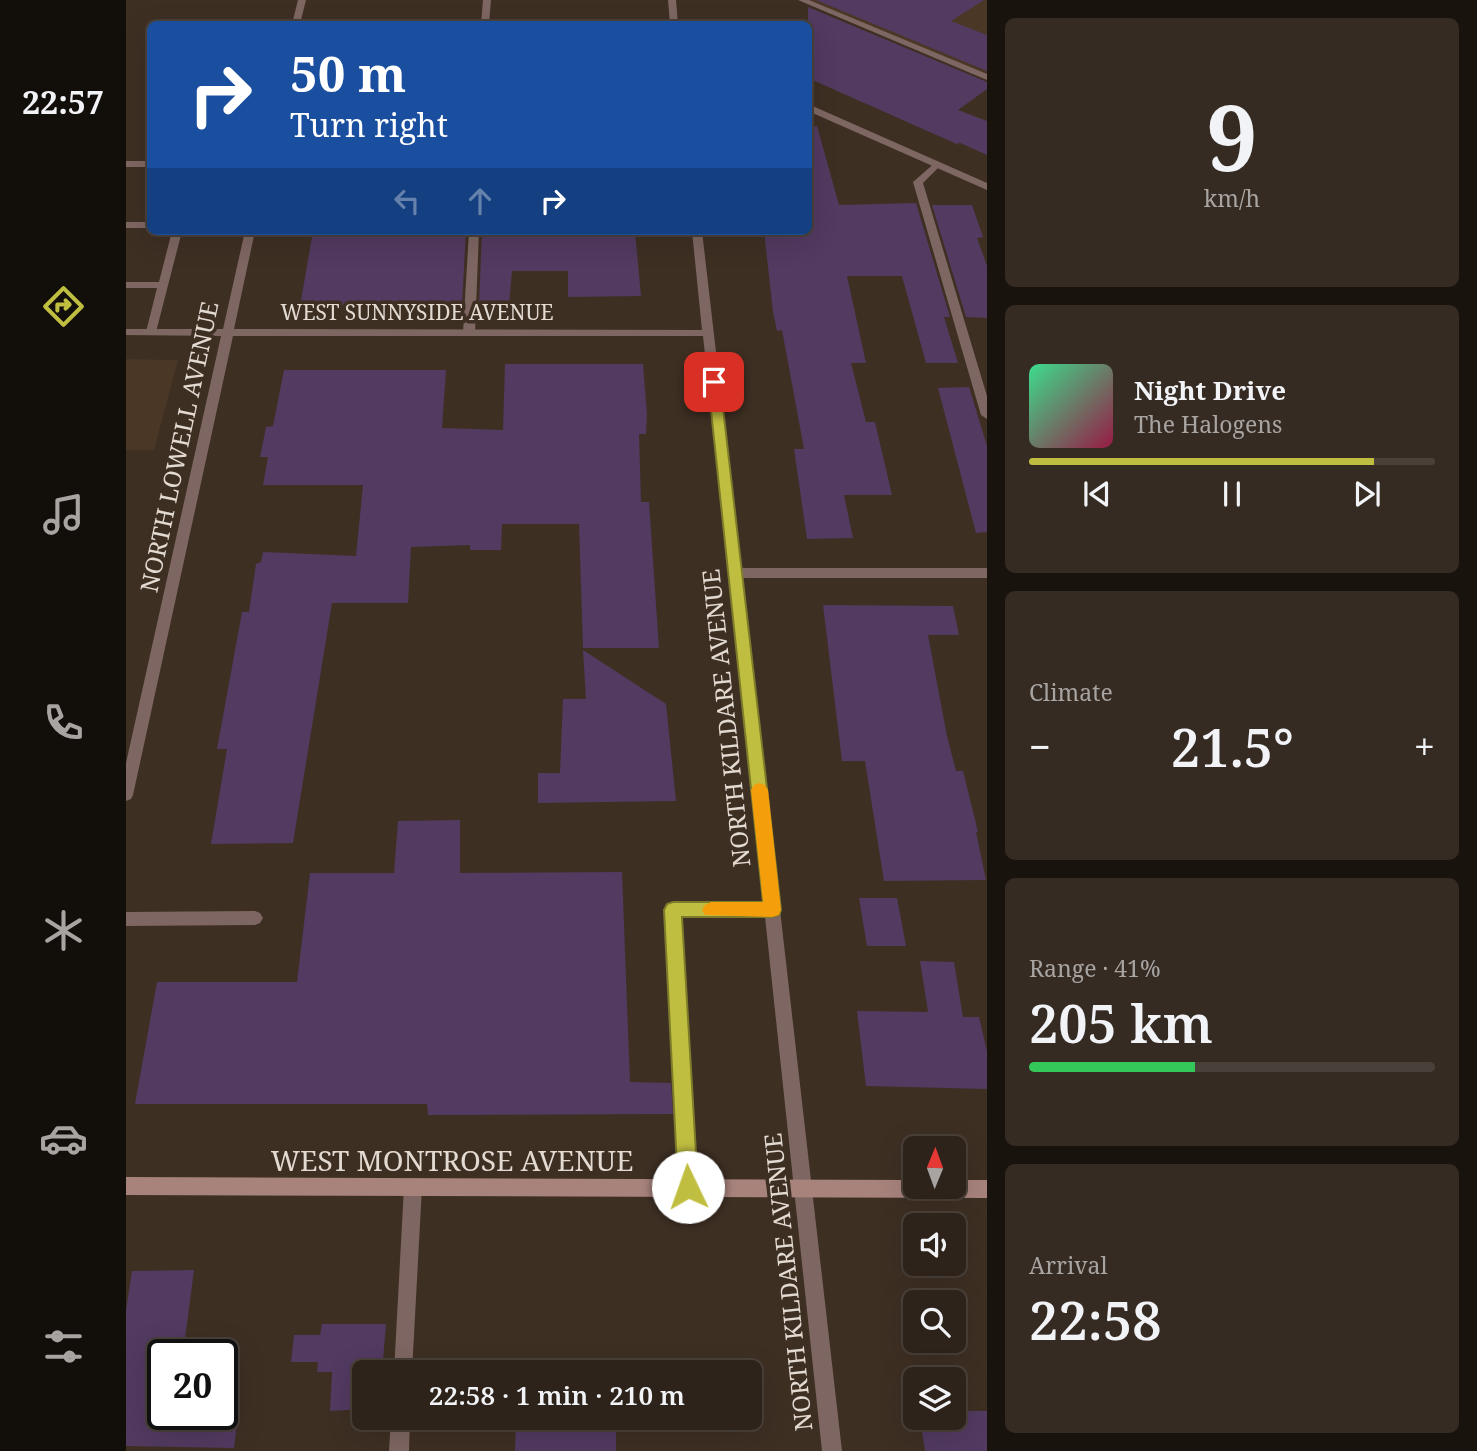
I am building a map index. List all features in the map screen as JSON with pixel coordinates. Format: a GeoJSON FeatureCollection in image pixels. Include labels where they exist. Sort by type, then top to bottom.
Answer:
{"type":"FeatureCollection","features":[{"type":"Feature","properties":{"kind":"main road","name":"WEST MONTROSE AVENUE"},"geometry":{"type":"LineString","coordinates":[[126,1186],[987,1188]]}},
{"type":"Feature","properties":{"kind":"street"},"geometry":{"type":"LineString","coordinates":[[297,21],[302,0]]}},
{"type":"Feature","properties":{"kind":"street"},"geometry":{"type":"LineString","coordinates":[[485,21],[487,0]]}},
{"type":"Feature","properties":{"kind":"street"},"geometry":{"type":"LineString","coordinates":[[672,0],[674,21]]}},
{"type":"Feature","properties":{"kind":"street"},"geometry":{"type":"LineString","coordinates":[[802,0],[987,77]]}},
{"type":"Feature","properties":{"kind":"street"},"geometry":{"type":"LineString","coordinates":[[812,109],[987,187]]}},
{"type":"Feature","properties":{"kind":"street"},"geometry":{"type":"LineString","coordinates":[[126,164],[147,164]]}},
{"type":"Feature","properties":{"kind":"street"},"geometry":{"type":"LineString","coordinates":[[937,164],[918,182],[987,415]]}},
{"type":"Feature","properties":{"kind":"street"},"geometry":{"type":"LineString","coordinates":[[126,225],[147,225]]}},
{"type":"Feature","properties":{"kind":"street"},"geometry":{"type":"LineString","coordinates":[[151,332],[176,235]]}},
{"type":"Feature","properties":{"kind":"street","name":"NORTH LOWELL AVENUE"},"geometry":{"type":"LineString","coordinates":[[126,795],[249,235]]}},
{"type":"Feature","properties":{"kind":"street"},"geometry":{"type":"LineString","coordinates":[[469,332],[474,235]]}},
{"type":"Feature","properties":{"kind":"street","name":"NORTH KILDARE AVENUE"},"geometry":{"type":"LineString","coordinates":[[697,235],[832,1451]]}},
{"type":"Feature","properties":{"kind":"street"},"geometry":{"type":"LineString","coordinates":[[126,285],[163,285]]}},
{"type":"Feature","properties":{"kind":"street","name":"WEST SUNNYSIDE AVENUE"},"geometry":{"type":"LineString","coordinates":[[126,332],[708,333]]}},
{"type":"Feature","properties":{"kind":"street"},"geometry":{"type":"LineString","coordinates":[[735,573],[987,573]]}},
{"type":"Feature","properties":{"kind":"street"},"geometry":{"type":"LineString","coordinates":[[688,1187],[673,910],[772,910]]}},
{"type":"Feature","properties":{"kind":"street"},"geometry":{"type":"LineString","coordinates":[[126,919],[255,918]]}},
{"type":"Feature","properties":{"kind":"street"},"geometry":{"type":"LineString","coordinates":[[404,1360],[412,1187]]}},
{"type":"Feature","properties":{"kind":"street"},"geometry":{"type":"LineString","coordinates":[[399,1451],[400,1430]]}},
{"type":"Feature","properties":{"kind":"shaded area"},"geometry":{"type":"Polygon","coordinates":[[[802,0],[987,0],[987,76],[802,0]]]}},
{"type":"Feature","properties":{"kind":"shaded area"},"geometry":{"type":"Polygon","coordinates":[[[126,359],[178,360],[154,450],[126,450],[126,359]]]}},
{"type":"Feature","properties":{"kind":"building"},"geometry":{"type":"Polygon","coordinates":[[[816,0],[984,0],[951,21],[987,35],[987,71],[816,0]]]}},
{"type":"Feature","properties":{"kind":"building"},"geometry":{"type":"Polygon","coordinates":[[[808,7],[987,82],[987,89],[958,110],[987,121],[987,155],[812,80],[812,21],[808,21],[808,7]]]}},
{"type":"Feature","properties":{"kind":"building"},"geometry":{"type":"Polygon","coordinates":[[[817,126],[839,205],[916,203],[950,317],[944,317],[958,363],[926,363],[902,276],[847,276],[866,363],[851,363],[866,422],[875,422],[892,495],[844,495],[853,538],[807,539],[794,449],[804,449],[782,330],[777,331],[773,312],[764,235],[812,235],[812,127],[817,126]]]}},
{"type":"Feature","properties":{"kind":"building"},"geometry":{"type":"Polygon","coordinates":[[[932,205],[972,205],[983,237],[977,238],[987,266],[987,318],[966,317],[932,205]]]}},
{"type":"Feature","properties":{"kind":"building"},"geometry":{"type":"Polygon","coordinates":[[[312,235],[466,235],[462,305],[370,302],[370,305],[300,306],[312,235]]]}},
{"type":"Feature","properties":{"kind":"building"},"geometry":{"type":"Polygon","coordinates":[[[482,235],[635,235],[641,296],[568,297],[568,271],[512,271],[509,305],[479,305],[482,235]]]}},
{"type":"Feature","properties":{"kind":"building"},"geometry":{"type":"Polygon","coordinates":[[[505,364],[643,364],[647,414],[646,434],[639,434],[641,502],[649,502],[659,648],[583,648],[579,524],[502,524],[501,550],[470,550],[470,545],[411,547],[408,603],[332,603],[293,843],[211,844],[227,749],[217,749],[242,612],[249,612],[256,564],[261,562],[263,552],[356,556],[363,485],[263,485],[268,457],[260,457],[266,427],[273,426],[284,370],[446,370],[442,428],[503,430],[505,364]]]}},
{"type":"Feature","properties":{"kind":"building"},"geometry":{"type":"Polygon","coordinates":[[[969,387],[987,446],[987,532],[976,533],[938,388],[969,387]]]}},
{"type":"Feature","properties":{"kind":"building"},"geometry":{"type":"Polygon","coordinates":[[[823,605],[953,606],[959,635],[928,635],[947,736],[956,771],[963,771],[986,880],[884,881],[865,761],[842,761],[823,605]]]}},
{"type":"Feature","properties":{"kind":"building"},"geometry":{"type":"Polygon","coordinates":[[[583,650],[666,704],[676,801],[538,803],[538,773],[560,773],[563,699],[586,699],[583,650]]]}},
{"type":"Feature","properties":{"kind":"building"},"geometry":{"type":"Polygon","coordinates":[[[460,820],[460,873],[622,872],[630,1082],[671,1083],[673,1114],[428,1115],[427,1104],[135,1104],[157,982],[297,982],[310,873],[394,873],[398,821],[460,820]]]}},
{"type":"Feature","properties":{"kind":"building"},"geometry":{"type":"Polygon","coordinates":[[[859,898],[897,898],[906,946],[867,946],[859,898]]]}},
{"type":"Feature","properties":{"kind":"building"},"geometry":{"type":"Polygon","coordinates":[[[920,961],[954,962],[963,1017],[979,1017],[987,1051],[987,1089],[866,1086],[857,1011],[928,1012],[920,961]]]}},
{"type":"Feature","properties":{"kind":"building"},"geometry":{"type":"Polygon","coordinates":[[[194,1270],[185,1339],[147,1339],[147,1430],[236,1430],[234,1448],[126,1446],[126,1311],[132,1271],[194,1270]]]}},
{"type":"Feature","properties":{"kind":"building"},"geometry":{"type":"Polygon","coordinates":[[[322,1324],[386,1324],[383,1360],[352,1360],[352,1410],[330,1411],[332,1372],[317,1372],[318,1362],[291,1362],[294,1335],[320,1335],[322,1324]]]}},
{"type":"Feature","properties":{"kind":"building"},"geometry":{"type":"Polygon","coordinates":[[[966,1411],[987,1411],[987,1451],[925,1451],[922,1430],[966,1430],[966,1411]]]}},
{"type":"Feature","properties":{"kind":"building"},"geometry":{"type":"Polygon","coordinates":[[[516,1430],[616,1430],[616,1451],[515,1451],[516,1430]]]}},
{"type":"Feature","properties":{"kind":"slow traffic"},"geometry":{"type":"LineString","coordinates":[[711,910],[772,910],[759,790]]}},
{"type":"Feature","properties":{"kind":"route"},"geometry":{"type":"LineString","coordinates":[[688,1187],[673,910],[772,910],[714,382]]}}]}
